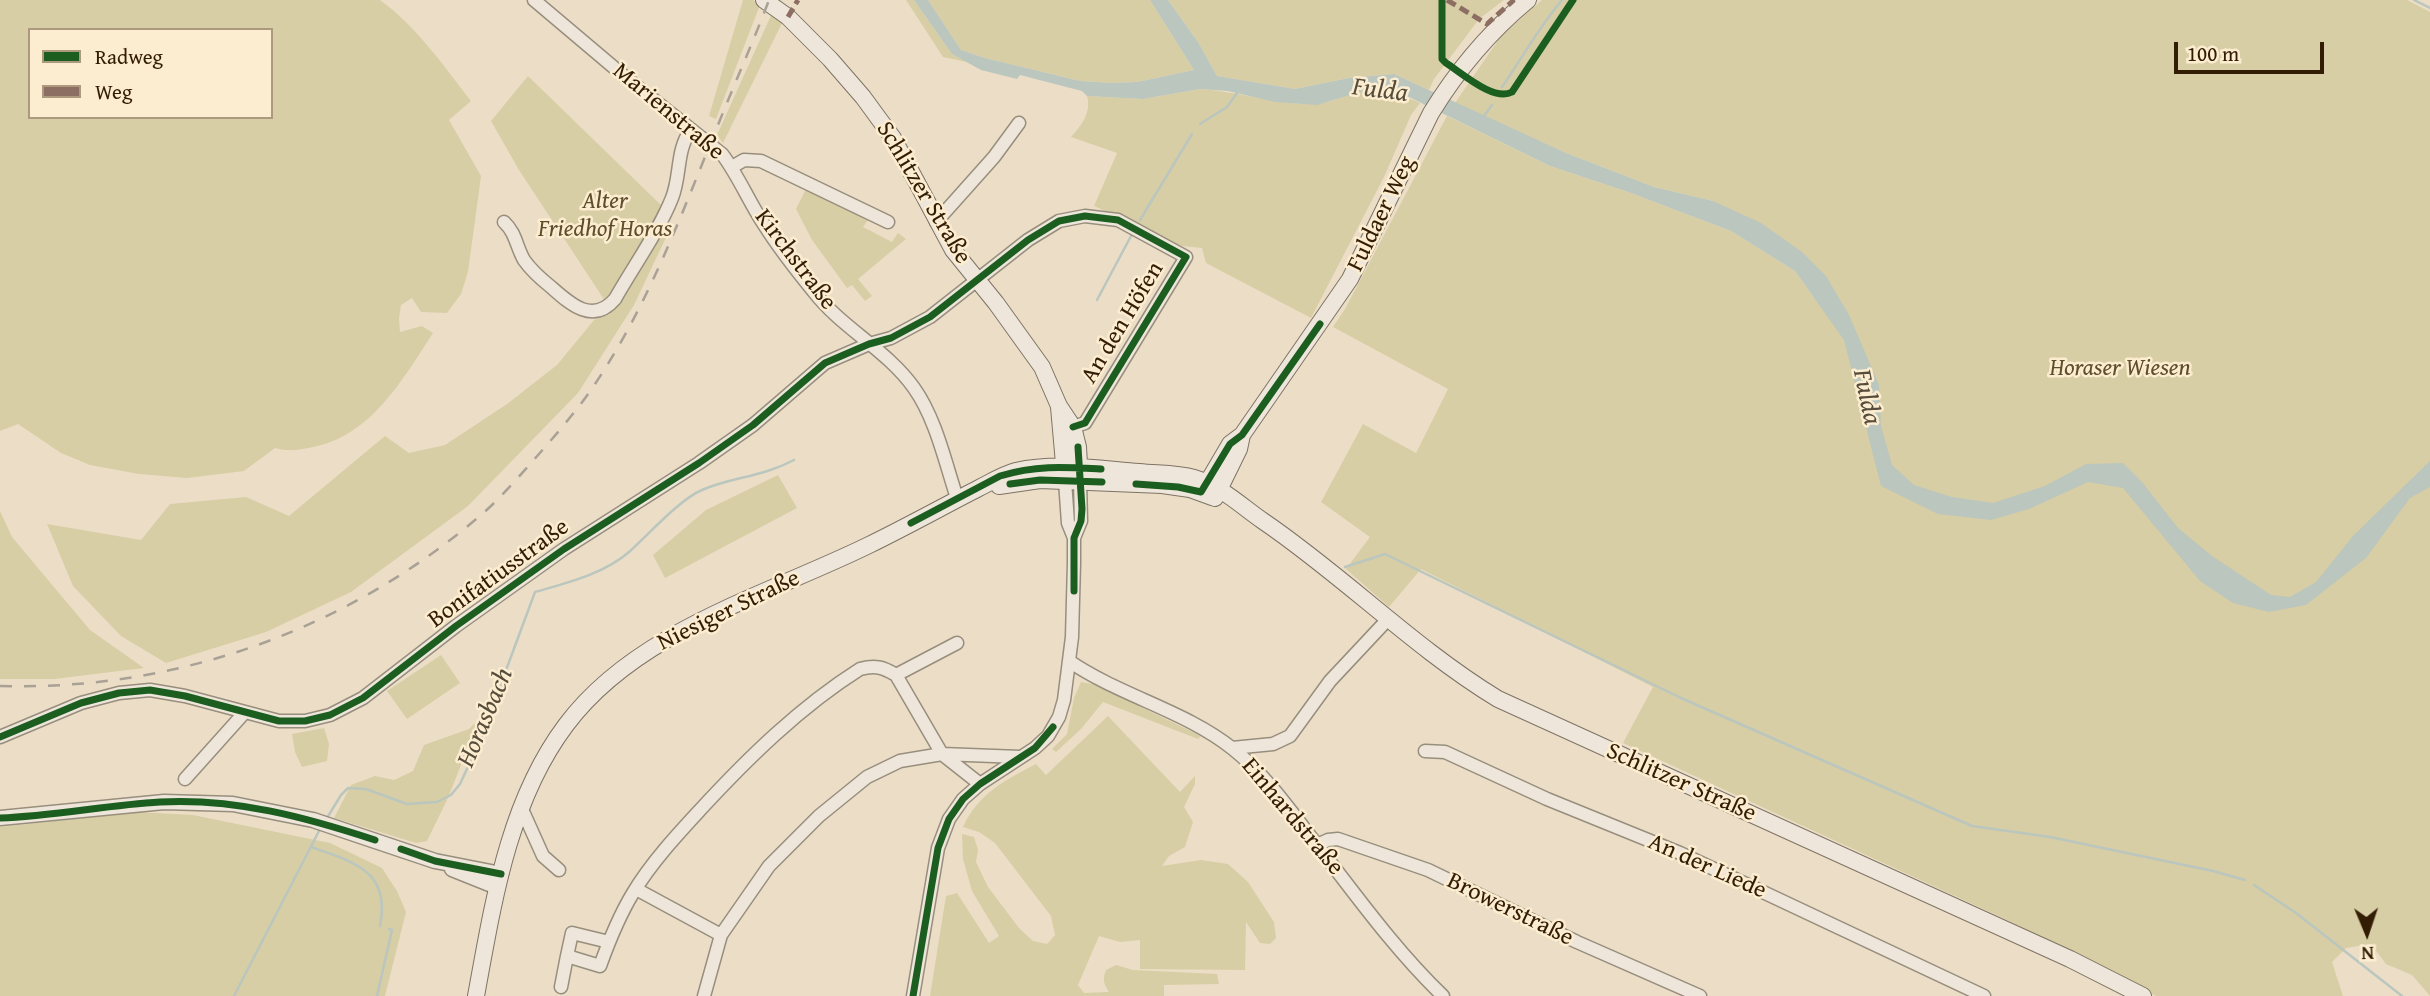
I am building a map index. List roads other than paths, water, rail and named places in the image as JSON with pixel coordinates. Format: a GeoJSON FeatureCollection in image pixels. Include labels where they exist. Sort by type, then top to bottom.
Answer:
{"type":"FeatureCollection","features":[{"type":"Feature","properties":{"kind":"main road","name":"Schlitzer Straße"},"geometry":{"type":"LineString","coordinates":[[764,0],[788,17],[863,97],[906,160],[936,222],[953,250],[1035,355],[1059,406],[1073,427],[1078,447],[1072,474]]}},
{"type":"Feature","properties":{"kind":"main road","name":"Fuldaer Weg"},"geometry":{"type":"LineString","coordinates":[[1210,491],[1239,449],[1242,435],[1350,279],[1419,138],[1462,66],[1494,30],[1528,0]]}},
{"type":"Feature","properties":{"kind":"main road","name":"Schlitzer Straße"},"geometry":{"type":"LineString","coordinates":[[1059,406],[1072,474]]}},
{"type":"Feature","properties":{"kind":"main road","name":"Niesiger Straße"},"geometry":{"type":"LineString","coordinates":[[476,996],[499,881],[522,807],[546,754],[584,702],[624,667],[684,629],[871,544],[1000,476],[1044,466],[1072,474]]}},
{"type":"Feature","properties":{"kind":"main road","name":"Schlitzer Straße"},"geometry":{"type":"LineString","coordinates":[[1072,474],[1187,477],[1233,508],[1254,514],[1303,548],[1457,673],[1520,710],[2070,959],[2143,996]]}},
{"type":"Feature","properties":{"kind":"street","name":"Marienstraße"},"geometry":{"type":"LineString","coordinates":[[534,0],[691,130],[711,143],[732,167],[744,160],[761,161],[888,222]]}},
{"type":"Feature","properties":{"kind":"street"},"geometry":{"type":"LineString","coordinates":[[936,222],[994,157],[1019,123]]}},
{"type":"Feature","properties":{"kind":"street"},"geometry":{"type":"LineString","coordinates":[[504,222],[513,231],[523,258],[540,277],[576,308],[603,310],[615,299],[671,201],[683,144],[691,130]]}},
{"type":"Feature","properties":{"kind":"street","name":"Kirchstraße"},"geometry":{"type":"LineString","coordinates":[[732,167],[761,221],[817,296],[914,387],[924,405],[957,498]]}},
{"type":"Feature","properties":{"kind":"street","name":"An den Höfen"},"geometry":{"type":"LineString","coordinates":[[977,281],[1028,240],[1059,221],[1085,216],[1118,220],[1186,257],[1085,423],[1073,427]]}},
{"type":"Feature","properties":{"kind":"street","name":"Bonifatiusstraße"},"geometry":{"type":"LineString","coordinates":[[0,737],[81,703],[119,693],[150,690],[169,692],[279,721],[305,721],[330,715],[363,698],[456,626],[564,549],[699,463],[753,425],[825,363],[869,344],[891,338],[930,317],[977,281]]}},
{"type":"Feature","properties":{"kind":"street"},"geometry":{"type":"LineString","coordinates":[[913,996],[937,848],[942,832],[963,799],[980,784],[1035,748],[1048,736],[1059,717],[1064,700],[1074,603],[1074,538],[1081,521],[1072,474]]}},
{"type":"Feature","properties":{"kind":"street"},"geometry":{"type":"LineString","coordinates":[[1232,748],[1273,744],[1290,736],[1330,681],[1389,618]]}},
{"type":"Feature","properties":{"kind":"street"},"geometry":{"type":"LineString","coordinates":[[896,675],[957,643]]}},
{"type":"Feature","properties":{"kind":"street","name":"Einhardstraße"},"geometry":{"type":"LineString","coordinates":[[1069,661],[1232,748],[1268,784],[1396,945],[1443,996]]}},
{"type":"Feature","properties":{"kind":"street"},"geometry":{"type":"LineString","coordinates":[[567,956],[600,966],[636,889],[680,831],[792,719],[860,669],[872,666],[884,668],[896,675],[942,754],[980,784]]}},
{"type":"Feature","properties":{"kind":"street"},"geometry":{"type":"LineString","coordinates":[[185,779],[245,712]]}},
{"type":"Feature","properties":{"kind":"street","name":"An der Liede"},"geometry":{"type":"LineString","coordinates":[[1425,751],[1445,752],[1547,799],[1680,853],[1984,996]]}},
{"type":"Feature","properties":{"kind":"street"},"geometry":{"type":"LineString","coordinates":[[704,996],[721,935],[769,866],[819,817],[867,777],[900,761],[942,754],[1020,758]]}},
{"type":"Feature","properties":{"kind":"street"},"geometry":{"type":"LineString","coordinates":[[0,818],[132,804],[233,804],[328,824],[499,881]]}},
{"type":"Feature","properties":{"kind":"street"},"geometry":{"type":"LineString","coordinates":[[522,807],[543,856],[559,870]]}},
{"type":"Feature","properties":{"kind":"street","name":"Browerstraße"},"geometry":{"type":"LineString","coordinates":[[1318,845],[1338,839],[1428,870],[1589,948],[1700,996]]}},
{"type":"Feature","properties":{"kind":"street"},"geometry":{"type":"LineString","coordinates":[[636,889],[721,935]]}},
{"type":"Feature","properties":{"kind":"street"},"geometry":{"type":"LineString","coordinates":[[561,987],[572,933],[609,942]]}},
{"type":"Feature","properties":{"kind":"water","name":"Fulda"},"geometry":{"type":"Polygon","coordinates":[[[914,0],[928,0],[961,50],[1080,81],[1112,83],[1137,82],[1194,70],[1150,0],[1168,0],[1198,42],[1217,76],[1295,89],[1349,78],[1394,74],[1566,153],[1654,187],[1713,201],[1761,223],[1802,252],[1826,276],[1849,315],[1879,385],[1881,426],[1892,465],[1914,485],[1952,497],[1993,503],[2045,486],[2086,464],[2123,463],[2142,482],[2178,528],[2212,556],[2271,595],[2290,597],[2316,582],[2353,536],[2430,461],[2430,487],[2410,498],[2366,558],[2306,605],[2269,612],[2233,603],[2200,581],[2123,488],[2088,482],[2029,509],[1991,520],[1938,514],[1881,486],[1844,340],[1795,271],[1731,231],[1550,166],[1409,97],[1360,92],[1317,105],[1275,102],[1228,91],[1200,89],[1143,99],[1087,96],[1082,91],[1020,75],[1017,79],[981,70],[952,54],[914,0]]]}},
{"type":"Feature","properties":{"kind":"waterway"},"geometry":{"type":"LineString","coordinates":[[1502,87],[1562,0]]}},
{"type":"Feature","properties":{"kind":"waterway"},"geometry":{"type":"LineString","coordinates":[[2414,0],[2430,8]]}},
{"type":"Feature","properties":{"kind":"waterway","name":"Horasbach"},"geometry":{"type":"LineString","coordinates":[[1200,124],[1227,107],[1237,93]]}},
{"type":"Feature","properties":{"kind":"waterway"},"geometry":{"type":"LineString","coordinates":[[1484,116],[1492,105]]}},
{"type":"Feature","properties":{"kind":"waterway","name":"Horasbach"},"geometry":{"type":"LineString","coordinates":[[1140,220],[1192,134]]}},
{"type":"Feature","properties":{"kind":"waterway","name":"Horasbach"},"geometry":{"type":"LineString","coordinates":[[1097,300],[1131,236]]}},
{"type":"Feature","properties":{"kind":"waterway","name":"Horasbach"},"geometry":{"type":"LineString","coordinates":[[327,818],[348,788],[366,789],[407,804],[437,802],[451,795],[460,784],[479,743],[535,592],[584,577],[619,560],[674,509],[702,490],[794,460]]}},
{"type":"Feature","properties":{"kind":"waterway"},"geometry":{"type":"LineString","coordinates":[[1345,567],[1385,554],[1681,698],[1972,826],[2050,837],[2245,880]]}},
{"type":"Feature","properties":{"kind":"waterway","name":"Horasbach"},"geometry":{"type":"LineString","coordinates":[[234,996],[321,827]]}},
{"type":"Feature","properties":{"kind":"waterway"},"geometry":{"type":"LineString","coordinates":[[311,847],[355,864],[374,881],[380,893],[382,907],[380,926]]}},
{"type":"Feature","properties":{"kind":"waterway"},"geometry":{"type":"LineString","coordinates":[[2254,885],[2296,913],[2402,996]]}},
{"type":"Feature","properties":{"kind":"waterway"},"geometry":{"type":"LineString","coordinates":[[377,996],[392,930],[389,929]]}},
{"type":"Feature","properties":{"kind":"railway"},"geometry":{"type":"LineString","coordinates":[[0,686],[66,685],[131,678],[256,646],[316,621],[374,591],[429,556],[481,515],[511,485],[589,393],[633,321],[693,188],[769,0]]}},
{"type":"Feature","properties":{"kind":"park label","name":"Alter Friedhof Horas"},"geometry":{"type":"Point","coordinates":[605,216]}},
{"type":"Feature","properties":{"kind":"park label","name":"Horaser Wiesen"},"geometry":{"type":"Point","coordinates":[2120,369]}}]}
